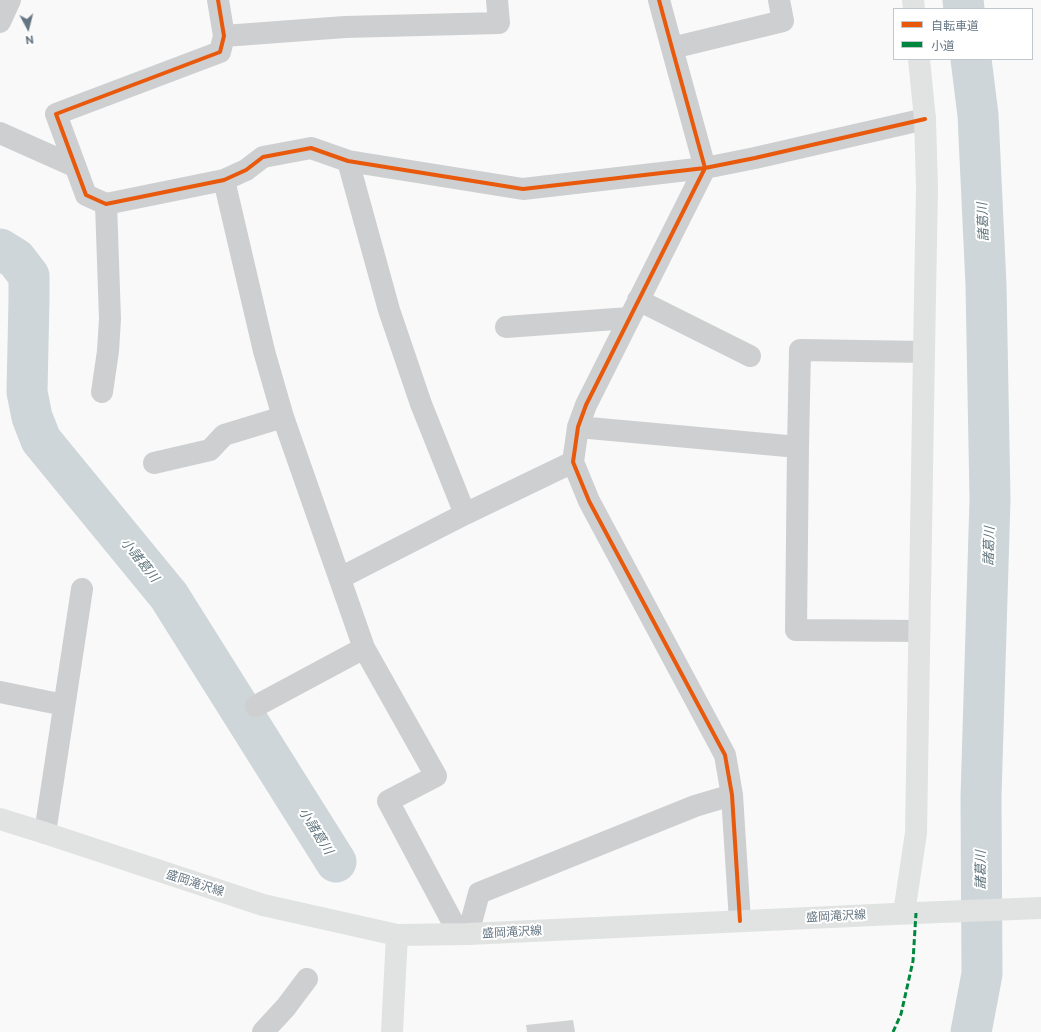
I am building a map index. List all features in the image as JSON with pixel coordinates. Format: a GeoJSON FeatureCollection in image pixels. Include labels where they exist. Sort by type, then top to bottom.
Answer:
{"type":"FeatureCollection","features":[{"type":"Feature","properties":{"kind":"main road"},"geometry":{"type":"LineString","coordinates":[[904,913],[916,833],[927,187],[925,119],[919,60]]}},
{"type":"Feature","properties":{"kind":"main road","name":"盛岡滝沢線"},"geometry":{"type":"LineString","coordinates":[[0,819],[263,905],[397,935],[464,934],[740,920],[1041,908]]}},
{"type":"Feature","properties":{"kind":"main road"},"geometry":{"type":"LineString","coordinates":[[392,1032],[397,935]]}},
{"type":"Feature","properties":{"kind":"street"},"geometry":{"type":"LineString","coordinates":[[0,22],[10,0]]}},
{"type":"Feature","properties":{"kind":"street"},"geometry":{"type":"LineString","coordinates":[[218,0],[224,36],[220,52],[56,114],[86,195],[106,204],[224,180],[246,170],[263,157],[311,148],[348,161],[523,189],[705,168],[925,119]]}},
{"type":"Feature","properties":{"kind":"street"},"geometry":{"type":"LineString","coordinates":[[224,36],[345,27],[499,23],[497,0]]}},
{"type":"Feature","properties":{"kind":"street"},"geometry":{"type":"LineString","coordinates":[[660,0],[705,168],[586,405],[578,427],[573,462],[589,501],[725,755],[732,796],[740,920]]}},
{"type":"Feature","properties":{"kind":"street"},"geometry":{"type":"LineString","coordinates":[[672,48],[783,21],[779,0]]}},
{"type":"Feature","properties":{"kind":"street"},"geometry":{"type":"LineString","coordinates":[[0,133],[74,166]]}},
{"type":"Feature","properties":{"kind":"street"},"geometry":{"type":"LineString","coordinates":[[348,161],[389,310],[421,404],[464,514]]}},
{"type":"Feature","properties":{"kind":"street"},"geometry":{"type":"LineString","coordinates":[[224,180],[264,351],[283,417],[364,648],[436,776],[388,800],[464,934]]}},
{"type":"Feature","properties":{"kind":"street"},"geometry":{"type":"LineString","coordinates":[[102,392],[108,351],[110,319],[106,204]]}},
{"type":"Feature","properties":{"kind":"street"},"geometry":{"type":"LineString","coordinates":[[506,327],[634,309],[750,356]]}},
{"type":"Feature","properties":{"kind":"street"},"geometry":{"type":"LineString","coordinates":[[919,631],[796,630],[798,447],[800,350],[924,352]]}},
{"type":"Feature","properties":{"kind":"street"},"geometry":{"type":"LineString","coordinates":[[154,463],[210,450],[224,435],[283,417]]}},
{"type":"Feature","properties":{"kind":"street"},"geometry":{"type":"LineString","coordinates":[[578,427],[798,447]]}},
{"type":"Feature","properties":{"kind":"street"},"geometry":{"type":"LineString","coordinates":[[340,578],[464,514],[573,462]]}},
{"type":"Feature","properties":{"kind":"street"},"geometry":{"type":"LineString","coordinates":[[46,833],[82,589]]}},
{"type":"Feature","properties":{"kind":"street"},"geometry":{"type":"LineString","coordinates":[[256,706],[364,648]]}},
{"type":"Feature","properties":{"kind":"street"},"geometry":{"type":"LineString","coordinates":[[0,692],[64,705]]}},
{"type":"Feature","properties":{"kind":"street"},"geometry":{"type":"LineString","coordinates":[[464,934],[479,893],[695,806],[732,796]]}},
{"type":"Feature","properties":{"kind":"street"},"geometry":{"type":"LineString","coordinates":[[263,1032],[286,1007],[307,979]]}},
{"type":"Feature","properties":{"kind":"building"},"geometry":{"type":"Polygon","coordinates":[[[573,1020],[575,1032],[527,1032],[526,1025],[573,1020]]]}},
{"type":"Feature","properties":{"kind":"waterway","name":"諸葛川"},"geometry":{"type":"LineString","coordinates":[[963,0],[964,8]]}},
{"type":"Feature","properties":{"kind":"waterway","name":"諸葛川"},"geometry":{"type":"LineString","coordinates":[[971,60],[978,115],[986,285],[990,499],[981,797],[982,974],[971,1032]]}},
{"type":"Feature","properties":{"kind":"waterway","name":"小諸葛川"},"geometry":{"type":"LineString","coordinates":[[0,249],[16,259],[29,276],[27,392],[32,417],[41,440],[169,596],[336,862]]}},
{"type":"Feature","properties":{"kind":"marked path"},"geometry":{"type":"LineString","coordinates":[[893,1032],[901,1014],[913,961],[916,913]]}},
{"type":"Feature","properties":{"kind":"cycle path"},"geometry":{"type":"LineString","coordinates":[[218,0],[224,36],[220,52],[56,114],[86,195],[106,204],[224,180],[246,170],[263,157],[311,148],[348,161],[523,189],[705,168],[925,119]]}},
{"type":"Feature","properties":{"kind":"cycle path"},"geometry":{"type":"LineString","coordinates":[[659,0],[705,168],[586,405],[578,427],[573,462],[589,501],[725,755],[732,795],[740,921]]}}]}
